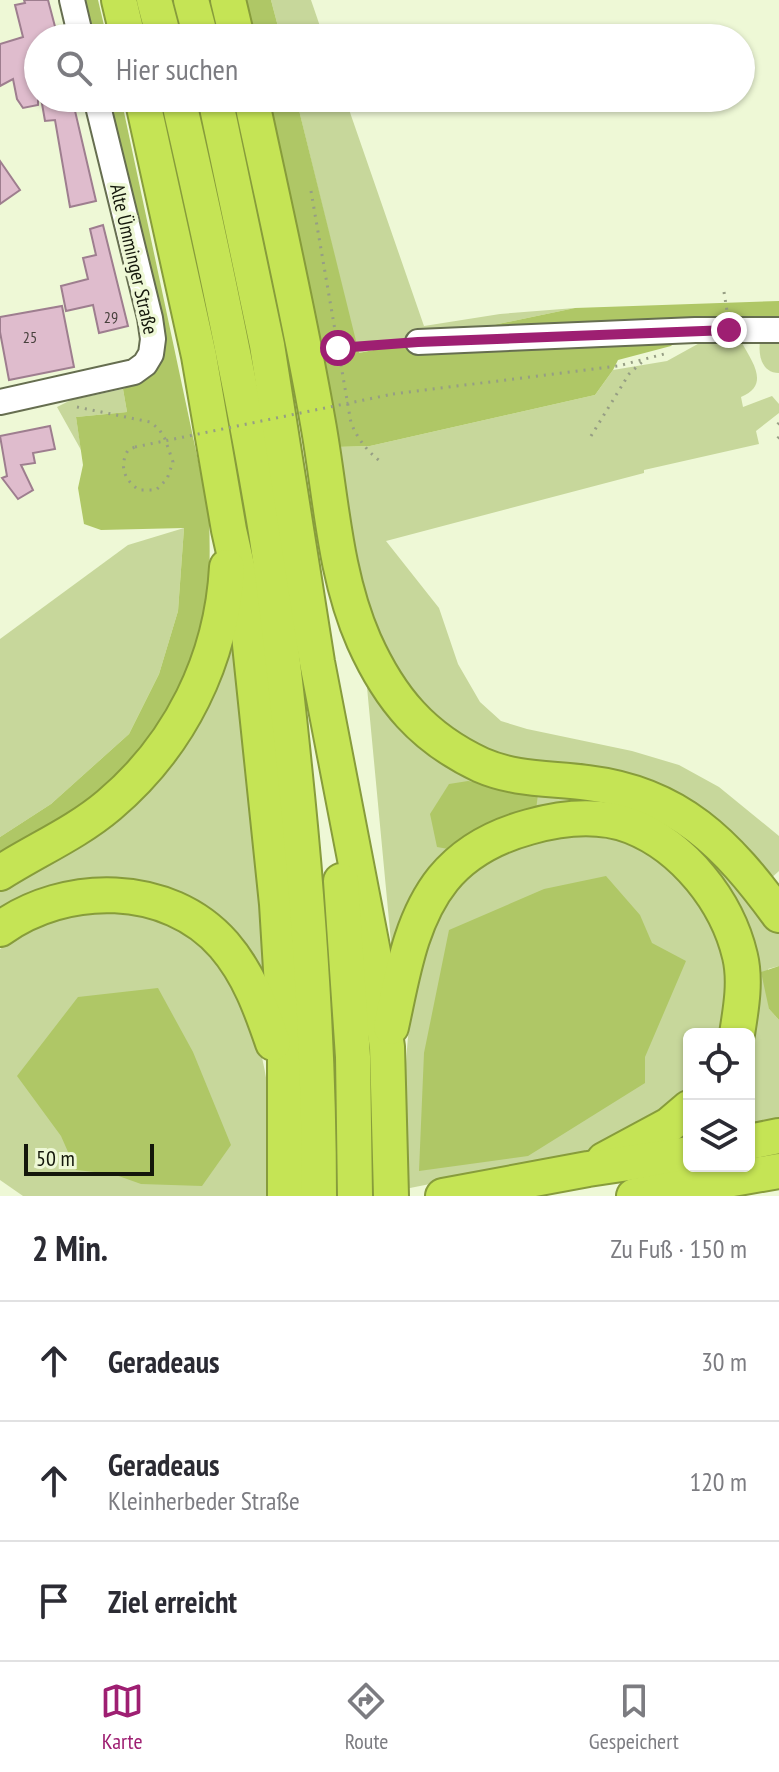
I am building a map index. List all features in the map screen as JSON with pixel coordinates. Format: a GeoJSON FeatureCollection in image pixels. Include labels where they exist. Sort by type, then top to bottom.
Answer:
{"type":"FeatureCollection","features":[{"type":"Feature","properties":{"kind":"highway"},"geometry":{"type":"LineString","coordinates":[[119,0],[125,24]]}},
{"type":"Feature","properties":{"kind":"highway"},"geometry":{"type":"LineString","coordinates":[[154,0],[160,24]]}},
{"type":"Feature","properties":{"kind":"highway"},"geometry":{"type":"LineString","coordinates":[[191,0],[197,24]]}},
{"type":"Feature","properties":{"kind":"highway"},"geometry":{"type":"LineString","coordinates":[[228,0],[234,24]]}},
{"type":"Feature","properties":{"kind":"highway"},"geometry":{"type":"LineString","coordinates":[[145,112],[199,356],[229,530],[246,606],[277,904],[285,1035],[285,1188]]}},
{"type":"Feature","properties":{"kind":"highway"},"geometry":{"type":"LineString","coordinates":[[181,112],[241,392],[266,533],[285,677],[314,992],[319,1184]]}},
{"type":"Feature","properties":{"kind":"highway"},"geometry":{"type":"LineString","coordinates":[[218,112],[270,360],[317,662],[373,952],[387,1047],[391,1196]]}},
{"type":"Feature","properties":{"kind":"highway"},"geometry":{"type":"LineString","coordinates":[[254,112],[297,307],[337,544],[363,639],[391,691],[410,717],[434,738],[457,754],[491,769],[520,777],[612,786],[642,794],[670,807],[706,831],[727,851],[779,915]]}},
{"type":"Feature","properties":{"kind":"highway"},"geometry":{"type":"LineString","coordinates":[[0,873],[72,832],[108,806],[154,762],[172,737],[212,658],[226,598],[229,530]]}},
{"type":"Feature","properties":{"kind":"highway"},"geometry":{"type":"LineString","coordinates":[[317,662],[341,886],[353,1057],[355,1181]]}},
{"type":"Feature","properties":{"kind":"highway"},"geometry":{"type":"LineString","coordinates":[[387,1047],[407,957],[427,902],[443,879],[460,861],[484,844],[545,822],[575,819],[602,819],[641,832],[661,843],[692,868],[715,896],[741,957],[743,990],[738,1028]]}},
{"type":"Feature","properties":{"kind":"highway"},"geometry":{"type":"LineString","coordinates":[[0,929],[40,906],[101,893],[151,902],[197,923],[222,943],[258,999],[273,1044],[283,1112]]}},
{"type":"Feature","properties":{"kind":"highway"},"geometry":{"type":"LineString","coordinates":[[588,1169],[669,1125],[683,1113]]}},
{"type":"Feature","properties":{"kind":"highway"},"geometry":{"type":"LineString","coordinates":[[755,1141],[779,1136]]}},
{"type":"Feature","properties":{"kind":"highway"},"geometry":{"type":"LineString","coordinates":[[443,1196],[683,1155]]}},
{"type":"Feature","properties":{"kind":"highway"},"geometry":{"type":"LineString","coordinates":[[634,1196],[779,1171]]}},
{"type":"Feature","properties":{"kind":"street"},"geometry":{"type":"LineString","coordinates":[[72,0],[78,24]]}},
{"type":"Feature","properties":{"kind":"street","name":"Alte Ümminger Straße"},"geometry":{"type":"LineString","coordinates":[[0,402],[124,376],[145,364],[151,354],[153,339],[150,318],[99,112]]}},
{"type":"Feature","properties":{"kind":"street"},"geometry":{"type":"LineString","coordinates":[[418,342],[695,330],[779,330]]}},
{"type":"Feature","properties":{"kind":"path"},"geometry":{"type":"LineString","coordinates":[[311,191],[351,423],[358,439],[380,461]]}},
{"type":"Feature","properties":{"kind":"path"},"geometry":{"type":"LineString","coordinates":[[49,392],[71,407],[150,422],[159,429],[173,462],[167,479],[156,490],[139,490],[126,477],[123,463],[128,450],[135,447],[393,394],[618,366],[676,350],[695,330]]}},
{"type":"Feature","properties":{"kind":"path"},"geometry":{"type":"LineString","coordinates":[[338,348],[418,342]]}},
{"type":"Feature","properties":{"kind":"path"},"geometry":{"type":"LineString","coordinates":[[591,436],[629,374],[645,360]]}},
{"type":"Feature","properties":{"kind":"green space"},"geometry":{"type":"Polygon","coordinates":[[[81,0],[98,0],[104,24],[87,24],[81,0]]]}},
{"type":"Feature","properties":{"kind":"green space"},"geometry":{"type":"Polygon","coordinates":[[[239,0],[271,0],[277,24],[244,24],[239,0]]]}},
{"type":"Feature","properties":{"kind":"green space"},"geometry":{"type":"Polygon","coordinates":[[[271,0],[311,0],[319,24],[277,24],[271,0]]]}},
{"type":"Feature","properties":{"kind":"green space"},"geometry":{"type":"Polygon","coordinates":[[[108,112],[124,112],[209,512],[206,614],[198,648],[169,712],[128,770],[88,805],[0,855],[0,837],[51,804],[129,734],[159,674],[178,611],[184,528],[101,530],[84,524],[78,488],[83,465],[76,417],[127,412],[123,389],[140,382],[154,370],[108,112]]]}},
{"type":"Feature","properties":{"kind":"green space"},"geometry":{"type":"Polygon","coordinates":[[[265,112],[299,112],[359,353],[575,308],[779,301],[779,320],[675,342],[671,346],[618,360],[595,395],[370,446],[336,447],[265,112]]]}},
{"type":"Feature","properties":{"kind":"green space"},"geometry":{"type":"Polygon","coordinates":[[[299,112],[350,112],[424,326],[500,314],[575,308],[358,353],[299,112]]]}},
{"type":"Feature","properties":{"kind":"green space"},"geometry":{"type":"Polygon","coordinates":[[[705,340],[742,343],[754,366],[757,380],[750,392],[741,397],[743,407],[772,396],[779,404],[779,413],[756,431],[759,444],[644,470],[644,473],[386,541],[439,608],[458,664],[480,702],[501,721],[679,765],[719,787],[779,836],[779,871],[768,881],[744,851],[456,739],[395,678],[360,592],[336,447],[370,446],[595,395],[613,370],[667,361],[705,340]]]}},
{"type":"Feature","properties":{"kind":"green space"},"geometry":{"type":"Polygon","coordinates":[[[779,340],[779,373],[765,367],[760,341],[779,340]]]}},
{"type":"Feature","properties":{"kind":"green space"},"geometry":{"type":"Polygon","coordinates":[[[123,389],[127,412],[76,417],[81,450],[57,407],[71,400],[123,389]]]}},
{"type":"Feature","properties":{"kind":"green space"},"geometry":{"type":"Polygon","coordinates":[[[184,528],[178,611],[159,674],[129,734],[51,804],[0,837],[0,639],[128,545],[184,528]]]}},
{"type":"Feature","properties":{"kind":"green space"},"geometry":{"type":"Polygon","coordinates":[[[233,626],[269,996],[165,898],[0,920],[0,880],[233,626]]]}},
{"type":"Feature","properties":{"kind":"green space"},"geometry":{"type":"Polygon","coordinates":[[[365,666],[407,727],[605,796],[688,830],[779,930],[779,966],[768,969],[769,1009],[779,1020],[779,1124],[755,1128],[755,1028],[749,1028],[749,1014],[678,844],[506,822],[393,963],[365,666]]]}},
{"type":"Feature","properties":{"kind":"green space"},"geometry":{"type":"Polygon","coordinates":[[[468,781],[538,794],[536,810],[454,850],[437,847],[430,814],[449,784],[468,781]]]}},
{"type":"Feature","properties":{"kind":"green space"},"geometry":{"type":"Polygon","coordinates":[[[575,835],[613,840],[636,847],[660,860],[681,878],[699,900],[721,952],[726,980],[726,1007],[721,1028],[683,1028],[683,1091],[662,1113],[610,1145],[405,1189],[407,1051],[413,1001],[424,954],[442,911],[468,876],[505,852],[540,841],[575,835]]]}},
{"type":"Feature","properties":{"kind":"green space"},"geometry":{"type":"Polygon","coordinates":[[[606,876],[640,915],[652,943],[686,961],[645,1057],[645,1083],[528,1156],[419,1171],[424,1053],[449,930],[544,889],[606,876]]]}},
{"type":"Feature","properties":{"kind":"green space"},"geometry":{"type":"Polygon","coordinates":[[[91,909],[139,914],[175,928],[200,945],[221,967],[238,992],[251,1020],[266,1080],[271,1121],[270,1196],[23,1196],[0,1180],[0,949],[38,923],[91,909]]]}},
{"type":"Feature","properties":{"kind":"green space"},"geometry":{"type":"Polygon","coordinates":[[[779,966],[779,1020],[769,1009],[761,972],[779,966]]]}},
{"type":"Feature","properties":{"kind":"green space"},"geometry":{"type":"Polygon","coordinates":[[[158,988],[193,1052],[231,1145],[202,1186],[141,1184],[113,1174],[76,1170],[61,1136],[17,1076],[78,997],[158,988]]]}},
{"type":"Feature","properties":{"kind":"building"},"geometry":{"type":"Polygon","coordinates":[[[24,0],[48,0],[54,24],[24,24],[23,108],[17,99],[13,79],[0,86],[0,44],[23,37],[15,5],[25,3],[24,0]]]}},
{"type":"Feature","properties":{"kind":"building"},"geometry":{"type":"Polygon","coordinates":[[[43,112],[75,112],[96,201],[70,207],[55,120],[45,121],[43,112]]]}},
{"type":"Feature","properties":{"kind":"building"},"geometry":{"type":"Polygon","coordinates":[[[0,161],[20,190],[0,204],[0,161]]]}},
{"type":"Feature","properties":{"kind":"building"},"geometry":{"type":"Polygon","coordinates":[[[103,225],[128,326],[99,333],[93,305],[66,311],[61,286],[88,279],[83,258],[96,255],[90,229],[103,225]]]}},
{"type":"Feature","properties":{"kind":"building"},"geometry":{"type":"Polygon","coordinates":[[[62,306],[74,367],[9,380],[0,317],[62,306]]]}},
{"type":"Feature","properties":{"kind":"building"},"geometry":{"type":"Polygon","coordinates":[[[50,426],[55,449],[33,453],[35,463],[21,465],[33,490],[18,499],[2,478],[7,476],[0,436],[50,426]]]}},
{"type":"Feature","properties":{"kind":"route"},"geometry":{"type":"LineString","coordinates":[[338,348],[729,330]]}}]}
